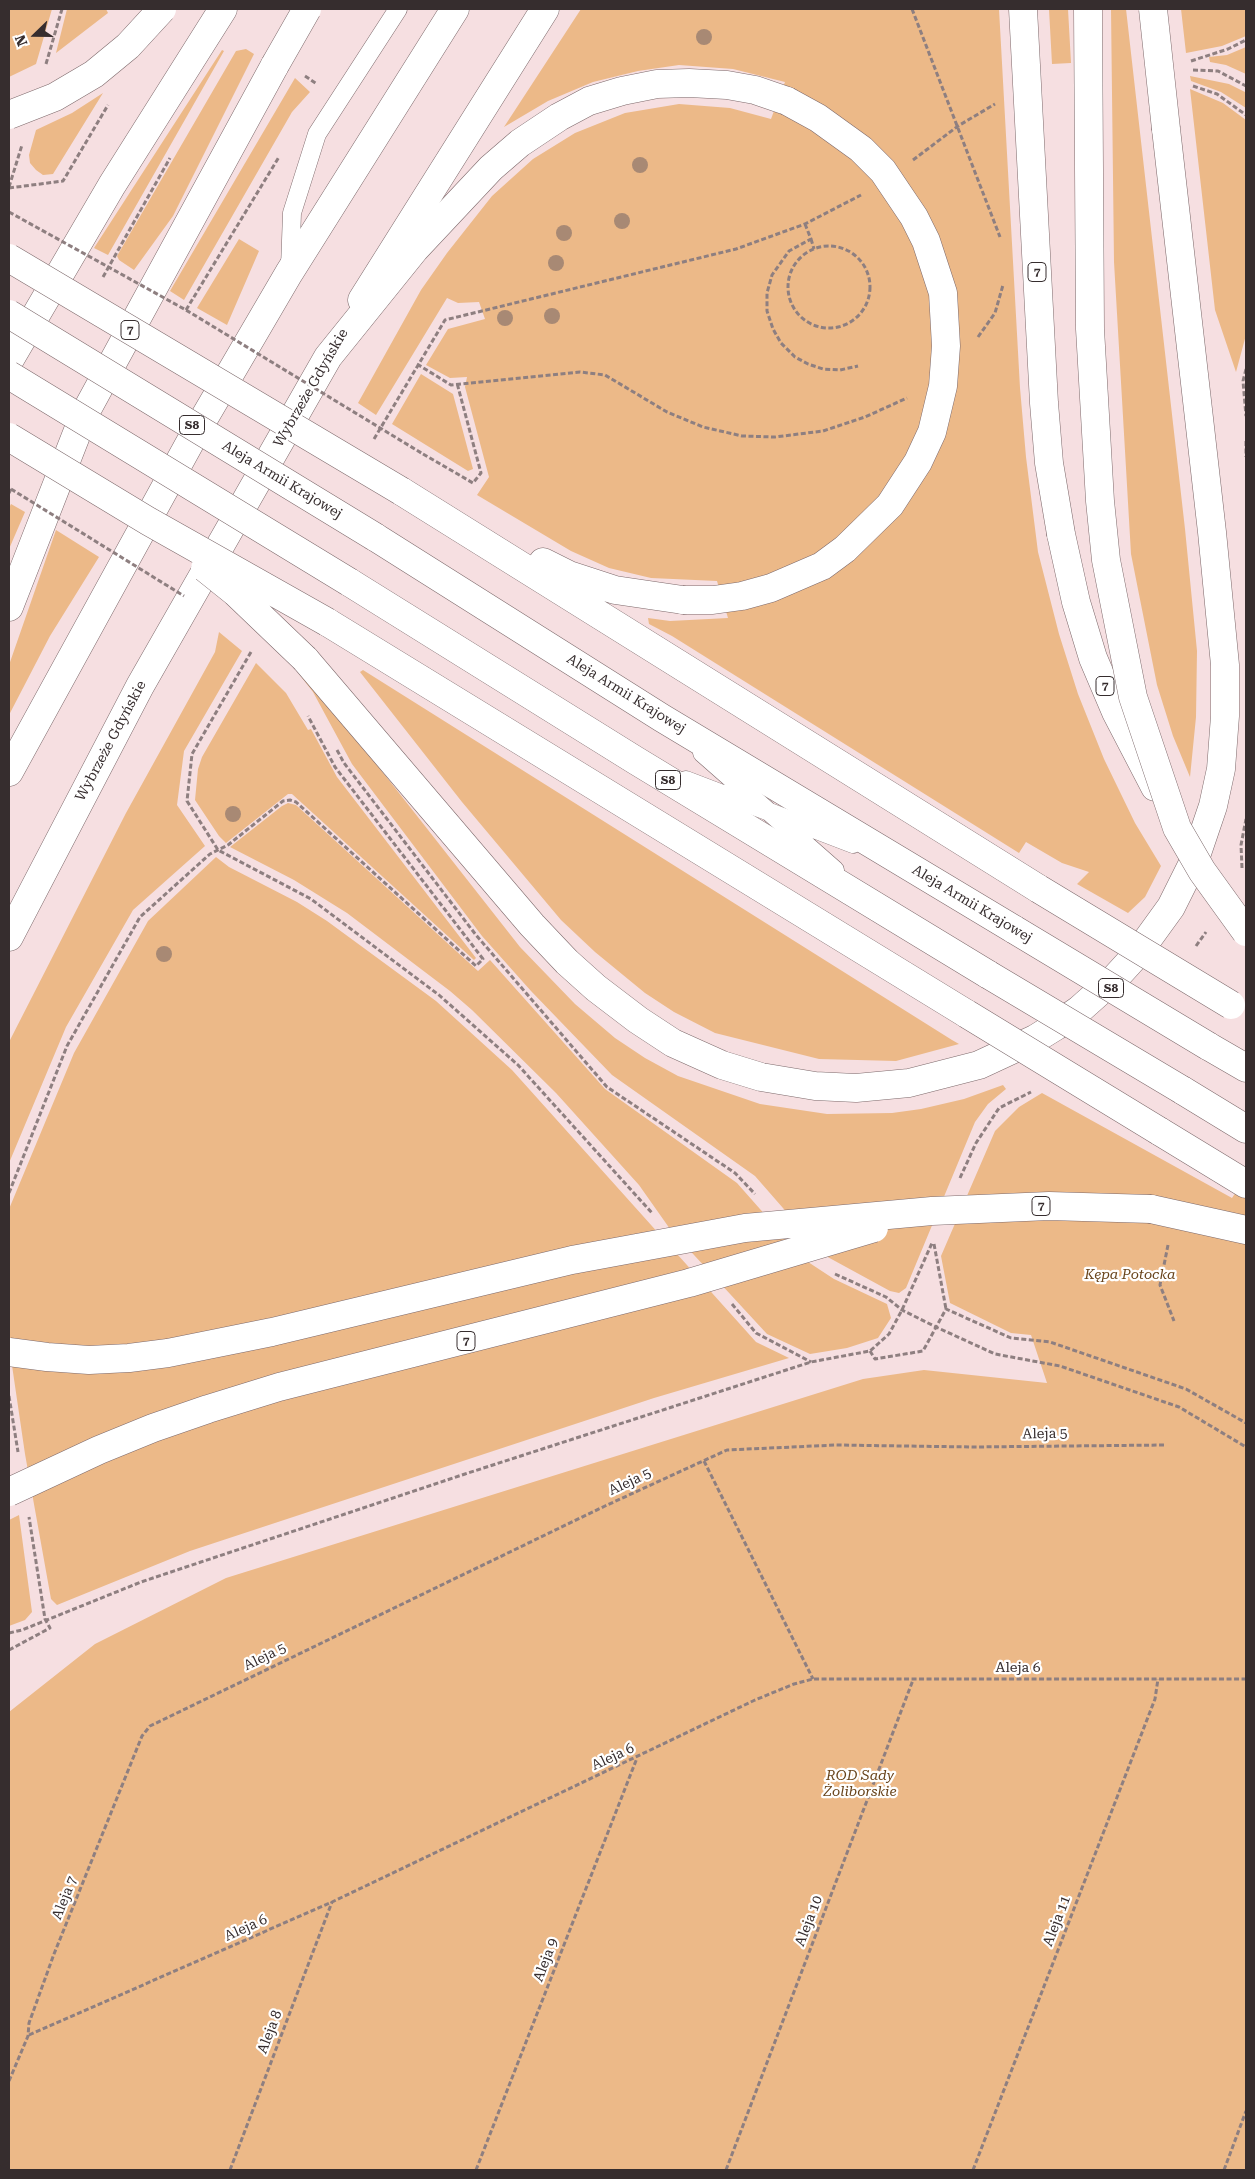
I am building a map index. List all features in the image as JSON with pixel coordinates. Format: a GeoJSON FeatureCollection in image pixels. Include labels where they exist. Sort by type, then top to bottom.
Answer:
{"type":"FeatureCollection","features":[{"type":"Feature","properties":{"kind":"main road"},"geometry":{"type":"LineString","coordinates":[[9,115],[55,97],[94,74],[128,46],[162,9]]}},
{"type":"Feature","properties":{"kind":"main road"},"geometry":{"type":"LineString","coordinates":[[9,361],[112,185],[223,9]]}},
{"type":"Feature","properties":{"kind":"main road","name":"7"},"geometry":{"type":"LineString","coordinates":[[9,607],[84,415],[307,9]]}},
{"type":"Feature","properties":{"kind":"main road"},"geometry":{"type":"LineString","coordinates":[[9,772],[193,437],[290,273],[455,9]]}},
{"type":"Feature","properties":{"kind":"main road","name":"Wybrzeże Gdyńskie"},"geometry":{"type":"LineString","coordinates":[[9,937],[140,686],[328,357],[426,196],[545,9]]}},
{"type":"Feature","properties":{"kind":"main road","name":"7"},"geometry":{"type":"LineString","coordinates":[[1023,9],[1044,403],[1049,463],[1061,534],[1076,602],[1094,658],[1116,712],[1177,828],[1202,871],[1246,932]]}},
{"type":"Feature","properties":{"kind":"main road"},"geometry":{"type":"LineString","coordinates":[[1088,9],[1090,329],[1100,501],[1106,560],[1133,698],[1177,828]]}},
{"type":"Feature","properties":{"kind":"main road"},"geometry":{"type":"LineString","coordinates":[[148,520],[235,592],[305,659],[532,925],[567,962],[596,988],[638,1020],[673,1043],[722,1065],[762,1077],[815,1086],[856,1088],[909,1083],[979,1065],[1028,1042],[1079,1010],[1116,977],[1137,954],[1171,907],[1195,860],[1213,806],[1221,769],[1225,716],[1225,665],[1212,532],[1152,9]]}},
{"type":"Feature","properties":{"kind":"main road"},"geometry":{"type":"LineString","coordinates":[[328,357],[415,249],[491,168],[520,143],[559,117],[589,101],[622,91],[657,84],[727,85],[754,90],[787,100],[818,118],[861,149],[883,171],[914,217],[926,241],[943,293],[946,346],[943,386],[932,432],[918,462],[890,505],[845,549],[822,566],[771,588],[722,598],[683,600],[615,590],[569,575],[401,491]]}},
{"type":"Feature","properties":{"kind":"main road"},"geometry":{"type":"LineString","coordinates":[[9,258],[401,491],[1039,890],[1239,1010]]}},
{"type":"Feature","properties":{"kind":"main road","name":"Aleja Armii Krajowej"},"geometry":{"type":"LineString","coordinates":[[9,314],[375,537],[662,718],[1246,1068]]}},
{"type":"Feature","properties":{"kind":"main road","name":"S8"},"geometry":{"type":"LineString","coordinates":[[9,375],[349,582],[877,908],[1246,1129]]}},
{"type":"Feature","properties":{"kind":"main road"},"geometry":{"type":"LineString","coordinates":[[9,437],[148,520],[327,622],[1246,1184]]}},
{"type":"Feature","properties":{"kind":"main road","name":"7"},"geometry":{"type":"LineString","coordinates":[[9,1492],[99,1450],[153,1428],[279,1387],[689,1283],[932,1211],[1049,1206],[1150,1209],[1246,1230]]}},
{"type":"Feature","properties":{"kind":"main road"},"geometry":{"type":"LineString","coordinates":[[9,1352],[89,1360],[129,1358],[168,1353],[272,1332],[572,1260],[745,1228],[932,1211]]}},
{"type":"Feature","properties":{"kind":"lane"},"geometry":{"type":"LineString","coordinates":[[290,273],[292,213],[317,134],[398,9]]}},
{"type":"Feature","properties":{"kind":"lane"},"geometry":{"type":"LineString","coordinates":[[662,718],[877,908]]}},
{"type":"Feature","properties":{"kind":"lane"},"geometry":{"type":"LineString","coordinates":[[635,760],[907,865]]}},
{"type":"Feature","properties":{"kind":"path"},"geometry":{"type":"LineString","coordinates":[[912,9],[958,126],[1001,244]]}},
{"type":"Feature","properties":{"kind":"path"},"geometry":{"type":"LineString","coordinates":[[1190,62],[1246,40]]}},
{"type":"Feature","properties":{"kind":"path"},"geometry":{"type":"LineString","coordinates":[[1187,70],[1218,71],[1246,86]]}},
{"type":"Feature","properties":{"kind":"path"},"geometry":{"type":"LineString","coordinates":[[1189,85],[1217,94],[1246,115]]}},
{"type":"Feature","properties":{"kind":"path"},"geometry":{"type":"LineString","coordinates":[[907,164],[958,126],[1003,99]]}},
{"type":"Feature","properties":{"kind":"path"},"geometry":{"type":"LineString","coordinates":[[99,284],[172,155]]}},
{"type":"Feature","properties":{"kind":"path"},"geometry":{"type":"LineString","coordinates":[[590,284],[736,249],[805,224],[867,192]]}},
{"type":"Feature","properties":{"kind":"path"},"geometry":{"type":"LineString","coordinates":[[9,212],[186,310],[473,483],[481,473],[457,383]]}},
{"type":"Feature","properties":{"kind":"path"},"geometry":{"type":"LineString","coordinates":[[805,224],[814,249]]}},
{"type":"Feature","properties":{"kind":"path"},"geometry":{"type":"LineString","coordinates":[[186,310],[234,230]]}},
{"type":"Feature","properties":{"kind":"path"},"geometry":{"type":"LineString","coordinates":[[811,239],[789,251],[772,275],[767,302],[773,329],[781,343],[795,357],[808,364],[823,369],[840,370],[858,366]]}},
{"type":"Feature","properties":{"kind":"path"},"geometry":{"type":"LineString","coordinates":[[828,246],[842,248],[855,255],[864,265],[870,279],[870,293],[866,307],[857,318],[845,325],[824,328],[804,320],[794,309],[789,296],[789,282],[793,268],[802,256],[814,249],[828,246]]}},
{"type":"Feature","properties":{"kind":"path"},"geometry":{"type":"LineString","coordinates":[[974,342],[995,313],[1004,276]]}},
{"type":"Feature","properties":{"kind":"path"},"geometry":{"type":"LineString","coordinates":[[417,364],[452,385],[580,372],[605,375],[667,412],[703,427],[742,436],[775,437],[823,431],[865,417],[913,393]]}},
{"type":"Feature","properties":{"kind":"path"},"geometry":{"type":"LineString","coordinates":[[1246,369],[1243,381],[1246,416]]}},
{"type":"Feature","properties":{"kind":"path"},"geometry":{"type":"LineString","coordinates":[[1246,441],[1246,456]]}},
{"type":"Feature","properties":{"kind":"path"},"geometry":{"type":"LineString","coordinates":[[9,491],[187,598]]}},
{"type":"Feature","properties":{"kind":"path"},"geometry":{"type":"LineString","coordinates":[[9,1193],[67,1046],[140,916],[210,854],[280,803],[293,800],[476,966],[483,960],[335,767],[306,711]]}},
{"type":"Feature","properties":{"kind":"path"},"geometry":{"type":"LineString","coordinates":[[335,746],[344,763],[476,935],[607,1087],[734,1173],[758,1197]]}},
{"type":"Feature","properties":{"kind":"path"},"geometry":{"type":"LineString","coordinates":[[1242,874],[1241,846],[1246,819]]}},
{"type":"Feature","properties":{"kind":"path"},"geometry":{"type":"LineString","coordinates":[[218,850],[311,898],[439,995],[518,1064],[654,1215]]}},
{"type":"Feature","properties":{"kind":"path"},"geometry":{"type":"LineString","coordinates":[[1170,1236],[1160,1285],[1174,1321]]}},
{"type":"Feature","properties":{"kind":"path"},"geometry":{"type":"LineString","coordinates":[[870,1351],[875,1358],[923,1351],[946,1310],[934,1239]]}},
{"type":"Feature","properties":{"kind":"path"},"geometry":{"type":"LineString","coordinates":[[834,1273],[886,1297],[902,1310],[995,1354],[1060,1366],[1179,1407],[1246,1447]]}},
{"type":"Feature","properties":{"kind":"path"},"geometry":{"type":"LineString","coordinates":[[731,1303],[756,1333],[811,1362]]}},
{"type":"Feature","properties":{"kind":"path"},"geometry":{"type":"LineString","coordinates":[[9,1633],[22,1630],[45,1619],[178,1570],[465,1474],[811,1362],[870,1351],[889,1334],[902,1310]]}},
{"type":"Feature","properties":{"kind":"path"},"geometry":{"type":"LineString","coordinates":[[946,1310],[1011,1338],[1050,1342],[1186,1388],[1246,1423]]}},
{"type":"Feature","properties":{"kind":"path"},"geometry":{"type":"LineString","coordinates":[[9,1396],[19,1460]]}},
{"type":"Feature","properties":{"kind":"path","name":"Aleja 5"},"geometry":{"type":"LineString","coordinates":[[150,1726],[704,1460],[738,1448],[1164,1444]]}},
{"type":"Feature","properties":{"kind":"path"},"geometry":{"type":"LineString","coordinates":[[704,1460],[813,1679]]}},
{"type":"Feature","properties":{"kind":"path"},"geometry":{"type":"LineString","coordinates":[[9,1650],[50,1628],[45,1619],[28,1516]]}},
{"type":"Feature","properties":{"kind":"path","name":"Aleja 6"},"geometry":{"type":"LineString","coordinates":[[28,2036],[332,1902],[755,1700],[813,1679],[1246,1680]]}},
{"type":"Feature","properties":{"kind":"path","name":"Aleja 11"},"geometry":{"type":"LineString","coordinates":[[973,2170],[1155,1700],[1158,1679]]}},
{"type":"Feature","properties":{"kind":"path","name":"Aleja 10"},"geometry":{"type":"LineString","coordinates":[[726,2170],[913,1680]]}},
{"type":"Feature","properties":{"kind":"path","name":"Aleja 7"},"geometry":{"type":"LineString","coordinates":[[9,2081],[28,2036],[29,2023],[54,1954],[142,1736],[150,1726]]}},
{"type":"Feature","properties":{"kind":"path","name":"Aleja 9"},"geometry":{"type":"LineString","coordinates":[[476,2170],[637,1757]]}},
{"type":"Feature","properties":{"kind":"path","name":"Aleja 8"},"geometry":{"type":"LineString","coordinates":[[230,2170],[332,1902]]}},
{"type":"Feature","properties":{"kind":"path"},"geometry":{"type":"LineString","coordinates":[[1224,2170],[1246,2111]]}},
{"type":"Feature","properties":{"kind":"green space"},"geometry":{"type":"Polygon","coordinates":[[[9,9],[52,9],[36,64],[9,77],[9,9]]]}},
{"type":"Feature","properties":{"kind":"green space"},"geometry":{"type":"Polygon","coordinates":[[[67,9],[106,9],[108,13],[56,53],[67,9]]]}},
{"type":"Feature","properties":{"kind":"green space"},"geometry":{"type":"Polygon","coordinates":[[[581,9],[999,9],[1020,388],[1026,457],[1038,552],[1059,634],[1078,694],[1104,759],[1135,823],[1161,866],[1145,897],[1128,913],[1077,884],[1089,872],[1062,863],[1026,842],[1019,853],[672,636],[649,624],[648,618],[670,621],[728,618],[717,581],[651,578],[609,568],[571,551],[477,495],[489,477],[465,387],[467,377],[450,378],[426,365],[448,329],[485,319],[479,302],[458,303],[447,298],[376,415],[358,403],[421,290],[447,253],[492,196],[533,159],[575,133],[625,113],[679,104],[730,108],[771,119],[785,82],[733,69],[679,65],[638,71],[593,82],[548,101],[504,127],[581,9]]]}},
{"type":"Feature","properties":{"kind":"green space"},"geometry":{"type":"Polygon","coordinates":[[[1049,9],[1068,9],[1071,63],[1052,64],[1049,9]]]}},
{"type":"Feature","properties":{"kind":"green space"},"geometry":{"type":"Polygon","coordinates":[[[1111,9],[1126,9],[1185,529],[1197,651],[1196,717],[1190,777],[1173,736],[1157,685],[1131,554],[1114,262],[1111,9]]]}},
{"type":"Feature","properties":{"kind":"green space"},"geometry":{"type":"Polygon","coordinates":[[[1181,9],[1246,9],[1246,36],[1222,46],[1186,53],[1181,9]]]}},
{"type":"Feature","properties":{"kind":"green space"},"geometry":{"type":"Polygon","coordinates":[[[1246,47],[1246,74],[1226,65],[1210,62],[1209,57],[1227,55],[1246,47]]]}},
{"type":"Feature","properties":{"kind":"green space"},"geometry":{"type":"Polygon","coordinates":[[[246,49],[254,54],[173,216],[134,270],[119,260],[117,256],[236,51],[246,49]]]}},
{"type":"Feature","properties":{"kind":"green space"},"geometry":{"type":"Polygon","coordinates":[[[222,50],[224,51],[108,255],[94,248],[222,50]]]}},
{"type":"Feature","properties":{"kind":"green space"},"geometry":{"type":"Polygon","coordinates":[[[1190,76],[1229,84],[1245,92],[1246,108],[1221,92],[1191,81],[1190,76]]]}},
{"type":"Feature","properties":{"kind":"green space"},"geometry":{"type":"Polygon","coordinates":[[[295,78],[310,92],[292,112],[184,300],[170,291],[295,78]]]}},
{"type":"Feature","properties":{"kind":"green space"},"geometry":{"type":"Polygon","coordinates":[[[1190,89],[1223,103],[1246,120],[1246,335],[1236,372],[1215,310],[1190,89]]]}},
{"type":"Feature","properties":{"kind":"green space"},"geometry":{"type":"Polygon","coordinates":[[[103,93],[53,174],[43,175],[36,170],[30,163],[29,155],[36,130],[72,113],[103,93]]]}},
{"type":"Feature","properties":{"kind":"green space"},"geometry":{"type":"Polygon","coordinates":[[[239,239],[259,251],[227,325],[197,308],[239,239]]]}},
{"type":"Feature","properties":{"kind":"green space"},"geometry":{"type":"Polygon","coordinates":[[[421,374],[453,394],[473,469],[468,471],[392,424],[421,374]]]}},
{"type":"Feature","properties":{"kind":"green space"},"geometry":{"type":"Polygon","coordinates":[[[11,504],[25,512],[9,549],[9,508],[11,504]]]}},
{"type":"Feature","properties":{"kind":"green space"},"geometry":{"type":"Polygon","coordinates":[[[56,530],[99,557],[50,636],[9,715],[9,665],[56,530]]]}},
{"type":"Feature","properties":{"kind":"green space"},"geometry":{"type":"Polygon","coordinates":[[[219,632],[242,651],[184,751],[177,805],[205,846],[133,910],[66,1027],[9,1163],[9,1042],[126,813],[215,652],[219,632]]]}},
{"type":"Feature","properties":{"kind":"green space"},"geometry":{"type":"Polygon","coordinates":[[[256,663],[286,693],[308,730],[311,729],[337,777],[476,958],[474,960],[292,794],[288,794],[226,843],[219,836],[195,800],[198,769],[202,757],[256,663]]]}},
{"type":"Feature","properties":{"kind":"green space"},"geometry":{"type":"Polygon","coordinates":[[[363,670],[959,1044],[896,1061],[819,1059],[715,1033],[674,1012],[645,993],[595,952],[561,920],[462,802],[360,672],[363,670]]]}},
{"type":"Feature","properties":{"kind":"green space"},"geometry":{"type":"Polygon","coordinates":[[[300,671],[359,742],[520,947],[575,1004],[615,1038],[645,1058],[678,1076],[760,1104],[827,1114],[892,1113],[921,1109],[964,1099],[1003,1085],[1006,1089],[988,1104],[975,1122],[906,1288],[899,1293],[890,1291],[824,1255],[755,1176],[612,1075],[531,991],[482,936],[352,764],[313,692],[299,674],[300,671]]]}},
{"type":"Feature","properties":{"kind":"green space"},"geometry":{"type":"Polygon","coordinates":[[[288,803],[296,805],[478,971],[490,960],[605,1089],[737,1183],[805,1260],[834,1279],[887,1304],[891,1318],[878,1338],[847,1348],[810,1354],[767,1334],[670,1229],[639,1185],[556,1093],[472,1010],[450,991],[347,913],[294,880],[230,847],[288,803]]]}},
{"type":"Feature","properties":{"kind":"green space"},"geometry":{"type":"Polygon","coordinates":[[[216,857],[229,867],[297,902],[327,921],[436,1001],[512,1070],[756,1342],[789,1358],[654,1398],[190,1551],[57,1605],[51,1599],[25,1454],[9,1345],[9,1209],[74,1053],[148,921],[216,857]]]}},
{"type":"Feature","properties":{"kind":"green space","name":"ROD Sady Żoliborskie"},"geometry":{"type":"Polygon","coordinates":[[[1042,1093],[1232,1198],[1246,1177],[1246,2170],[9,2170],[9,1712],[95,1644],[226,1578],[863,1379],[924,1370],[1047,1383],[1031,1335],[1011,1333],[950,1303],[941,1256],[995,1131],[1019,1107],[1042,1093]]]}},
{"type":"Feature","properties":{"kind":"green space"},"geometry":{"type":"Polygon","coordinates":[[[19,1515],[32,1612],[25,1620],[9,1626],[9,1520],[19,1515]]]}},
{"type":"Feature","properties":{"kind":"park label","name":"Kępa Potocka"},"geometry":{"type":"Point","coordinates":[1130,1275]}}]}
